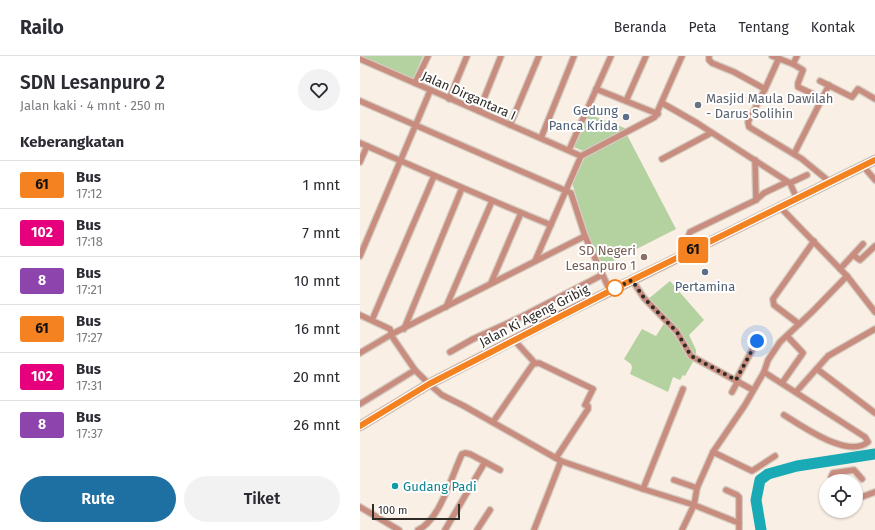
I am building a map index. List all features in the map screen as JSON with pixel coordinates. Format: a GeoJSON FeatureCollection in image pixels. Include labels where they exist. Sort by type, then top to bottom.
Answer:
{"type":"FeatureCollection","features":[{"type":"Feature","properties":{"kind":"main road","name":"Jalan Ki Ageng Gribig"},"geometry":{"type":"LineString","coordinates":[[360,426],[429,384],[514,340],[875,160]]}},
{"type":"Feature","properties":{"kind":"street"},"geometry":{"type":"LineString","coordinates":[[415,83],[428,56]]}},
{"type":"Feature","properties":{"kind":"street"},"geometry":{"type":"LineString","coordinates":[[449,99],[467,56]]}},
{"type":"Feature","properties":{"kind":"street"},"geometry":{"type":"LineString","coordinates":[[479,111],[501,56]]}},
{"type":"Feature","properties":{"kind":"street"},"geometry":{"type":"LineString","coordinates":[[510,125],[539,56]]}},
{"type":"Feature","properties":{"kind":"street"},"geometry":{"type":"LineString","coordinates":[[541,138],[574,56]]}},
{"type":"Feature","properties":{"kind":"street"},"geometry":{"type":"LineString","coordinates":[[569,150],[611,56]]}},
{"type":"Feature","properties":{"kind":"street"},"geometry":{"type":"LineString","coordinates":[[626,101],[646,56]]}},
{"type":"Feature","properties":{"kind":"street"},"geometry":{"type":"LineString","coordinates":[[535,261],[567,191],[581,156],[655,117],[658,114],[682,56]]}},
{"type":"Feature","properties":{"kind":"street"},"geometry":{"type":"LineString","coordinates":[[709,56],[709,60],[712,63],[734,72],[765,89]]}},
{"type":"Feature","properties":{"kind":"street"},"geometry":{"type":"LineString","coordinates":[[772,56],[793,64],[803,70],[798,87],[813,94]]}},
{"type":"Feature","properties":{"kind":"street"},"geometry":{"type":"LineString","coordinates":[[793,64],[797,56]]}},
{"type":"Feature","properties":{"kind":"street"},"geometry":{"type":"LineString","coordinates":[[779,58],[748,122],[748,125],[752,130],[794,154],[830,182]]}},
{"type":"Feature","properties":{"kind":"street","name":"Jalan Dirgantara I"},"geometry":{"type":"LineString","coordinates":[[360,59],[581,156]]}},
{"type":"Feature","properties":{"kind":"street"},"geometry":{"type":"LineString","coordinates":[[820,81],[852,97],[858,89],[875,99]]}},
{"type":"Feature","properties":{"kind":"street"},"geometry":{"type":"LineString","coordinates":[[794,154],[829,85]]}},
{"type":"Feature","properties":{"kind":"street"},"geometry":{"type":"LineString","coordinates":[[596,88],[658,114]]}},
{"type":"Feature","properties":{"kind":"street"},"geometry":{"type":"LineString","coordinates":[[360,256],[430,91]]}},
{"type":"Feature","properties":{"kind":"street"},"geometry":{"type":"LineString","coordinates":[[360,101],[571,193],[585,236],[610,291]]}},
{"type":"Feature","properties":{"kind":"street"},"geometry":{"type":"LineString","coordinates":[[662,103],[697,123],[788,182],[797,199]]}},
{"type":"Feature","properties":{"kind":"street"},"geometry":{"type":"LineString","coordinates":[[662,159],[711,133]]}},
{"type":"Feature","properties":{"kind":"street"},"geometry":{"type":"LineString","coordinates":[[360,143],[492,201],[551,225]]}},
{"type":"Feature","properties":{"kind":"street"},"geometry":{"type":"LineString","coordinates":[[360,162],[367,146]]}},
{"type":"Feature","properties":{"kind":"street"},"geometry":{"type":"LineString","coordinates":[[755,160],[756,200]]}},
{"type":"Feature","properties":{"kind":"street"},"geometry":{"type":"LineString","coordinates":[[864,166],[875,180]]}},
{"type":"Feature","properties":{"kind":"street"},"geometry":{"type":"LineString","coordinates":[[694,250],[688,237],[690,232],[756,200],[764,193],[807,175]]}},
{"type":"Feature","properties":{"kind":"street"},"geometry":{"type":"LineString","coordinates":[[372,320],[434,176]]}},
{"type":"Feature","properties":{"kind":"street"},"geometry":{"type":"LineString","coordinates":[[404,329],[462,188]]}},
{"type":"Feature","properties":{"kind":"street"},"geometry":{"type":"LineString","coordinates":[[446,307],[492,201]]}},
{"type":"Feature","properties":{"kind":"street"},"geometry":{"type":"LineString","coordinates":[[780,207],[847,276],[875,311]]}},
{"type":"Feature","properties":{"kind":"street"},"geometry":{"type":"LineString","coordinates":[[491,283],[521,213]]}},
{"type":"Feature","properties":{"kind":"street"},"geometry":{"type":"LineString","coordinates":[[360,353],[392,334],[585,236]]}},
{"type":"Feature","properties":{"kind":"street"},"geometry":{"type":"LineString","coordinates":[[799,324],[774,305],[773,300],[814,241]]}},
{"type":"Feature","properties":{"kind":"street"},"geometry":{"type":"LineString","coordinates":[[840,269],[864,244]]}},
{"type":"Feature","properties":{"kind":"street"},"geometry":{"type":"LineString","coordinates":[[853,255],[860,260],[875,246]]}},
{"type":"Feature","properties":{"kind":"street"},"geometry":{"type":"LineString","coordinates":[[450,352],[473,339],[521,317],[602,275]]}},
{"type":"Feature","properties":{"kind":"street"},"geometry":{"type":"LineString","coordinates":[[682,530],[694,505],[697,488],[713,452],[745,405],[764,372],[768,360],[780,342],[847,276]]}},
{"type":"Feature","properties":{"kind":"street"},"geometry":{"type":"LineString","coordinates":[[632,280],[644,298],[677,332],[691,356],[753,390]]}},
{"type":"Feature","properties":{"kind":"street"},"geometry":{"type":"LineString","coordinates":[[360,315],[390,329],[393,338],[415,370],[442,395],[558,459],[694,505],[739,523]]}},
{"type":"Feature","properties":{"kind":"street"},"geometry":{"type":"LineString","coordinates":[[796,392],[828,356],[836,350],[875,329]]}},
{"type":"Feature","properties":{"kind":"street"},"geometry":{"type":"LineString","coordinates":[[782,383],[803,353],[787,336]]}},
{"type":"Feature","properties":{"kind":"street"},"geometry":{"type":"LineString","coordinates":[[514,340],[535,363],[539,363],[593,389],[585,405],[588,406],[588,409],[558,459],[534,530]]}},
{"type":"Feature","properties":{"kind":"street"},"geometry":{"type":"LineString","coordinates":[[732,392],[757,341]]}},
{"type":"Feature","properties":{"kind":"street"},"geometry":{"type":"LineString","coordinates":[[493,422],[535,363]]}},
{"type":"Feature","properties":{"kind":"street"},"geometry":{"type":"LineString","coordinates":[[817,369],[875,412]]}},
{"type":"Feature","properties":{"kind":"street"},"geometry":{"type":"LineString","coordinates":[[360,404],[415,370]]}},
{"type":"Feature","properties":{"kind":"street"},"geometry":{"type":"LineString","coordinates":[[764,372],[865,437],[868,442],[859,447],[838,445],[784,415]]}},
{"type":"Feature","properties":{"kind":"street"},"geometry":{"type":"LineString","coordinates":[[643,489],[683,389]]}},
{"type":"Feature","properties":{"kind":"street"},"geometry":{"type":"LineString","coordinates":[[418,530],[426,525],[438,508],[448,489],[462,454],[466,452],[500,470]]}},
{"type":"Feature","properties":{"kind":"street"},"geometry":{"type":"LineString","coordinates":[[713,452],[752,471],[775,456]]}},
{"type":"Feature","properties":{"kind":"street"},"geometry":{"type":"LineString","coordinates":[[445,530],[485,462]]}},
{"type":"Feature","properties":{"kind":"street"},"geometry":{"type":"LineString","coordinates":[[832,474],[854,470],[858,474]]}},
{"type":"Feature","properties":{"kind":"street"},"geometry":{"type":"LineString","coordinates":[[674,480],[697,488]]}},
{"type":"Feature","properties":{"kind":"street"},"geometry":{"type":"LineString","coordinates":[[726,490],[739,497],[739,530]]}},
{"type":"Feature","properties":{"kind":"street"},"geometry":{"type":"LineString","coordinates":[[863,496],[875,492]]}},
{"type":"Feature","properties":{"kind":"street"},"geometry":{"type":"LineString","coordinates":[[360,507],[399,530]]}},
{"type":"Feature","properties":{"kind":"street"},"geometry":{"type":"LineString","coordinates":[[477,530],[490,510]]}},
{"type":"Feature","properties":{"kind":"green space"},"geometry":{"type":"Polygon","coordinates":[[[361,56],[423,56],[413,79],[361,56]]]}},
{"type":"Feature","properties":{"kind":"green space"},"geometry":{"type":"Polygon","coordinates":[[[588,114],[627,129],[583,151],[574,147],[588,114]]]}},
{"type":"Feature","properties":{"kind":"green space"},"geometry":{"type":"Polygon","coordinates":[[[627,135],[676,229],[603,266],[588,236],[573,182],[585,157],[627,135]]]}},
{"type":"Feature","properties":{"kind":"green space"},"geometry":{"type":"Polygon","coordinates":[[[670,281],[704,320],[689,335],[696,350],[696,357],[647,300],[670,281]]]}},
{"type":"Feature","properties":{"kind":"green space"},"geometry":{"type":"Polygon","coordinates":[[[665,322],[675,332],[694,360],[685,376],[683,375],[680,380],[673,377],[668,392],[630,374],[632,368],[631,364],[624,359],[642,329],[656,336],[665,322]]]}},
{"type":"Feature","properties":{"kind":"waterway"},"geometry":{"type":"LineString","coordinates":[[761,530],[756,500],[760,480],[768,474],[797,466],[875,454]]}},
{"type":"Feature","properties":{"kind":"bus line","name":"61"},"geometry":{"type":"LineString","coordinates":[[360,426],[429,384],[610,291],[875,160]]}},
{"type":"Feature","properties":{"kind":"place","name":"Masjid Maula Dawilah - Darus Solihin"},"geometry":{"type":"Point","coordinates":[698,105]}},
{"type":"Feature","properties":{"kind":"place","name":"Gedung Panca Krida"},"geometry":{"type":"Point","coordinates":[626,117]}},
{"type":"Feature","properties":{"kind":"place","name":"SD Negeri Lesanpuro 1"},"geometry":{"type":"Point","coordinates":[644,257]}},
{"type":"Feature","properties":{"kind":"place","name":"Pertamina"},"geometry":{"type":"Point","coordinates":[705,272]}},
{"type":"Feature","properties":{"kind":"place","name":"Gudang Padi"},"geometry":{"type":"Point","coordinates":[395,486]}},
{"type":"Feature","properties":{"kind":"route"},"geometry":{"type":"LineString","coordinates":[[615,288],[610,291],[632,280],[644,298],[677,332],[691,356],[736,380],[757,341]]}}]}
